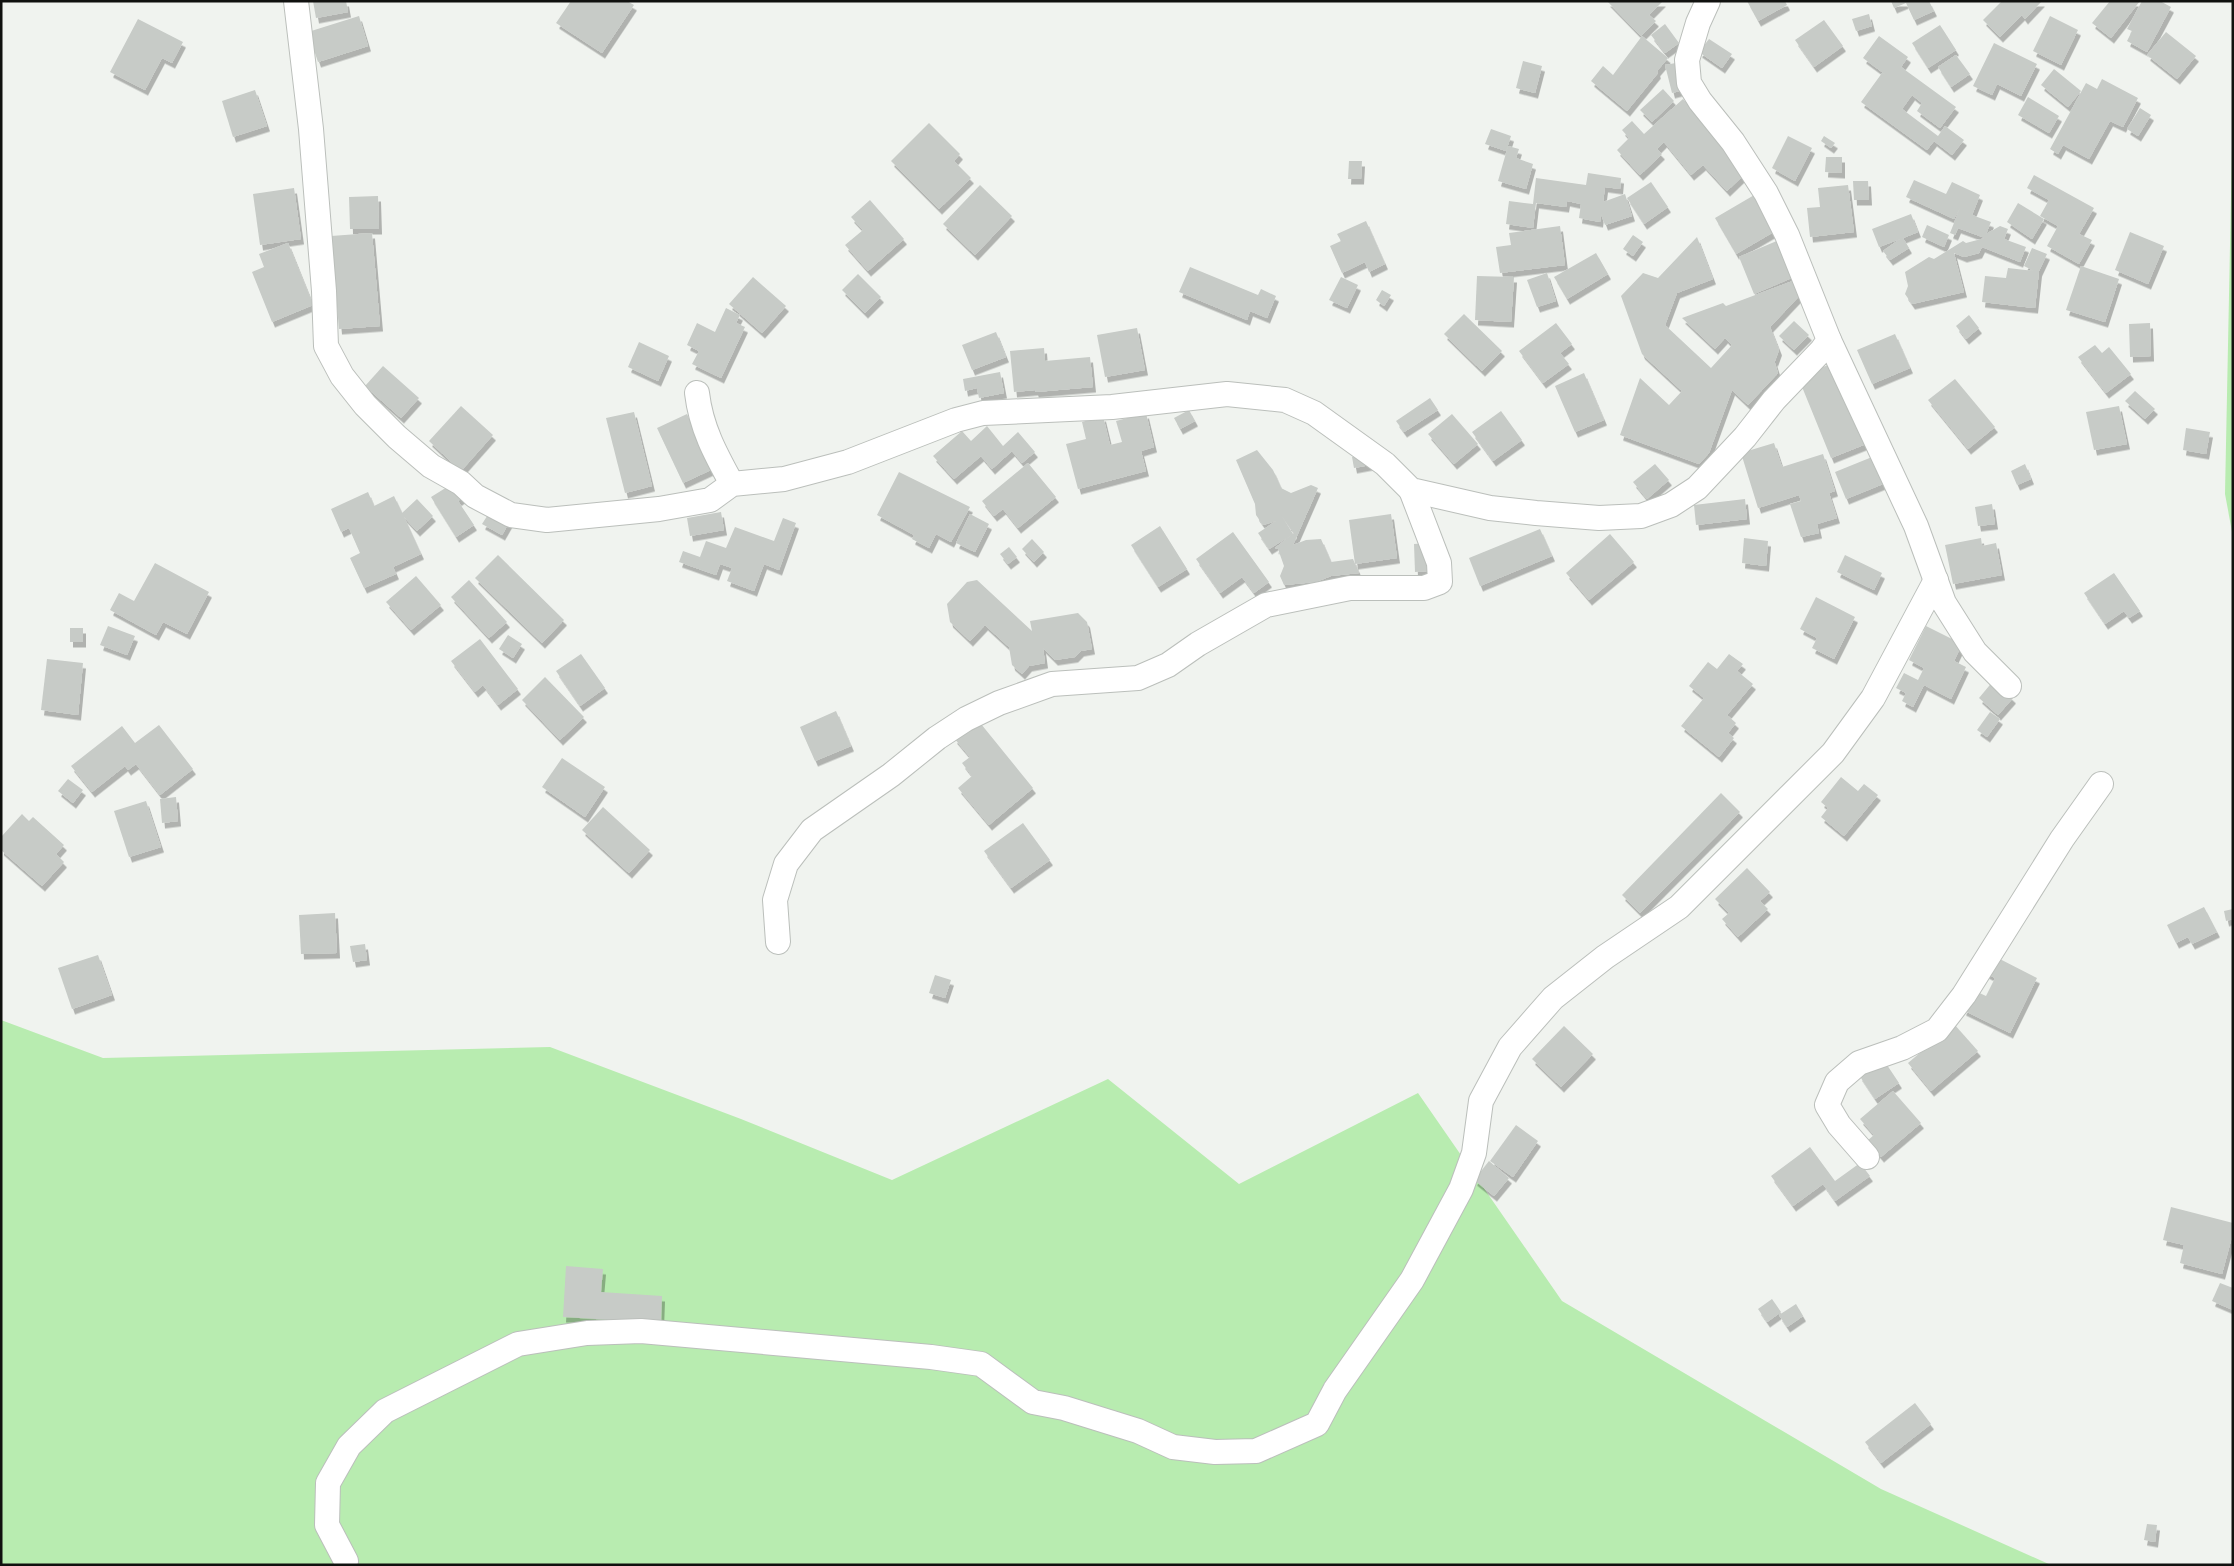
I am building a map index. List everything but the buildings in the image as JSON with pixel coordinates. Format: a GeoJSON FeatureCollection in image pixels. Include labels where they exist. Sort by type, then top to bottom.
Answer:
{"type":"FeatureCollection","features":[{"type":"Feature","properties":{"kind":"street"},"geometry":{"type":"LineString","coordinates":[[296,1],[312,138],[324,291],[326,346],[342,376],[365,405],[397,437],[431,466],[461,484],[475,496],[511,515],[547,520],[659,509],[710,500],[732,484],[784,479],[848,462],[956,420],[983,413],[1112,407],[1227,394],[1285,400],[1314,413],[1385,464],[1411,490],[1439,562],[1440,582],[1424,588],[1350,588],[1266,605],[1198,644],[1168,665],[1138,678],[1052,684],[999,703],[966,719],[937,738],[891,775],[812,830],[786,864],[775,900],[778,942]]}},
{"type":"Feature","properties":{"kind":"street"},"geometry":{"type":"LineString","coordinates":[[1708,1],[1698,23],[1687,60],[1689,82],[1700,101],[1732,142],[1766,192],[1787,235],[1828,340],[1916,526],[1944,603],[1975,652],[2009,686]]}},
{"type":"Feature","properties":{"kind":"street"},"geometry":{"type":"LineString","coordinates":[[1411,490],[1490,508],[1599,518],[1641,516],[1671,505],[1697,488],[1745,437],[1774,400],[1822,350],[1828,340]]}},
{"type":"Feature","properties":{"kind":"street"},"geometry":{"type":"LineString","coordinates":[[698,393],[699,414],[709,441],[732,484]]}},
{"type":"Feature","properties":{"kind":"street"},"geometry":{"type":"LineString","coordinates":[[346,1561],[326,1525],[328,1484],[349,1446],[385,1412],[518,1344],[587,1333],[641,1331],[930,1357],[981,1364],[1032,1402],[1064,1408],[1138,1431],[1173,1447],[1215,1452],[1256,1451],[1317,1424],[1336,1390],[1412,1280],[1462,1189],[1474,1153],[1481,1101],[1510,1047],[1553,998],[1605,957],[1679,907],[1833,754],[1873,698],[1936,580]]}},
{"type":"Feature","properties":{"kind":"street"},"geometry":{"type":"LineString","coordinates":[[1867,1157],[1839,1125],[1827,1105],[1837,1082],[1859,1063],[1902,1048],[1937,1030],[1964,995],[2062,839],[2101,784]]}},
{"type":"Feature","properties":{"kind":"green space"},"geometry":{"type":"Polygon","coordinates":[[[2233,97],[2233,537],[2225,494],[2233,97]]]}},
{"type":"Feature","properties":{"kind":"green space"},"geometry":{"type":"Polygon","coordinates":[[[1,1020],[103,1058],[550,1047],[741,1119],[892,1180],[1108,1079],[1239,1184],[1418,1093],[1562,1301],[1881,1489],[2051,1565],[1,1565],[1,1020]]]}}]}
